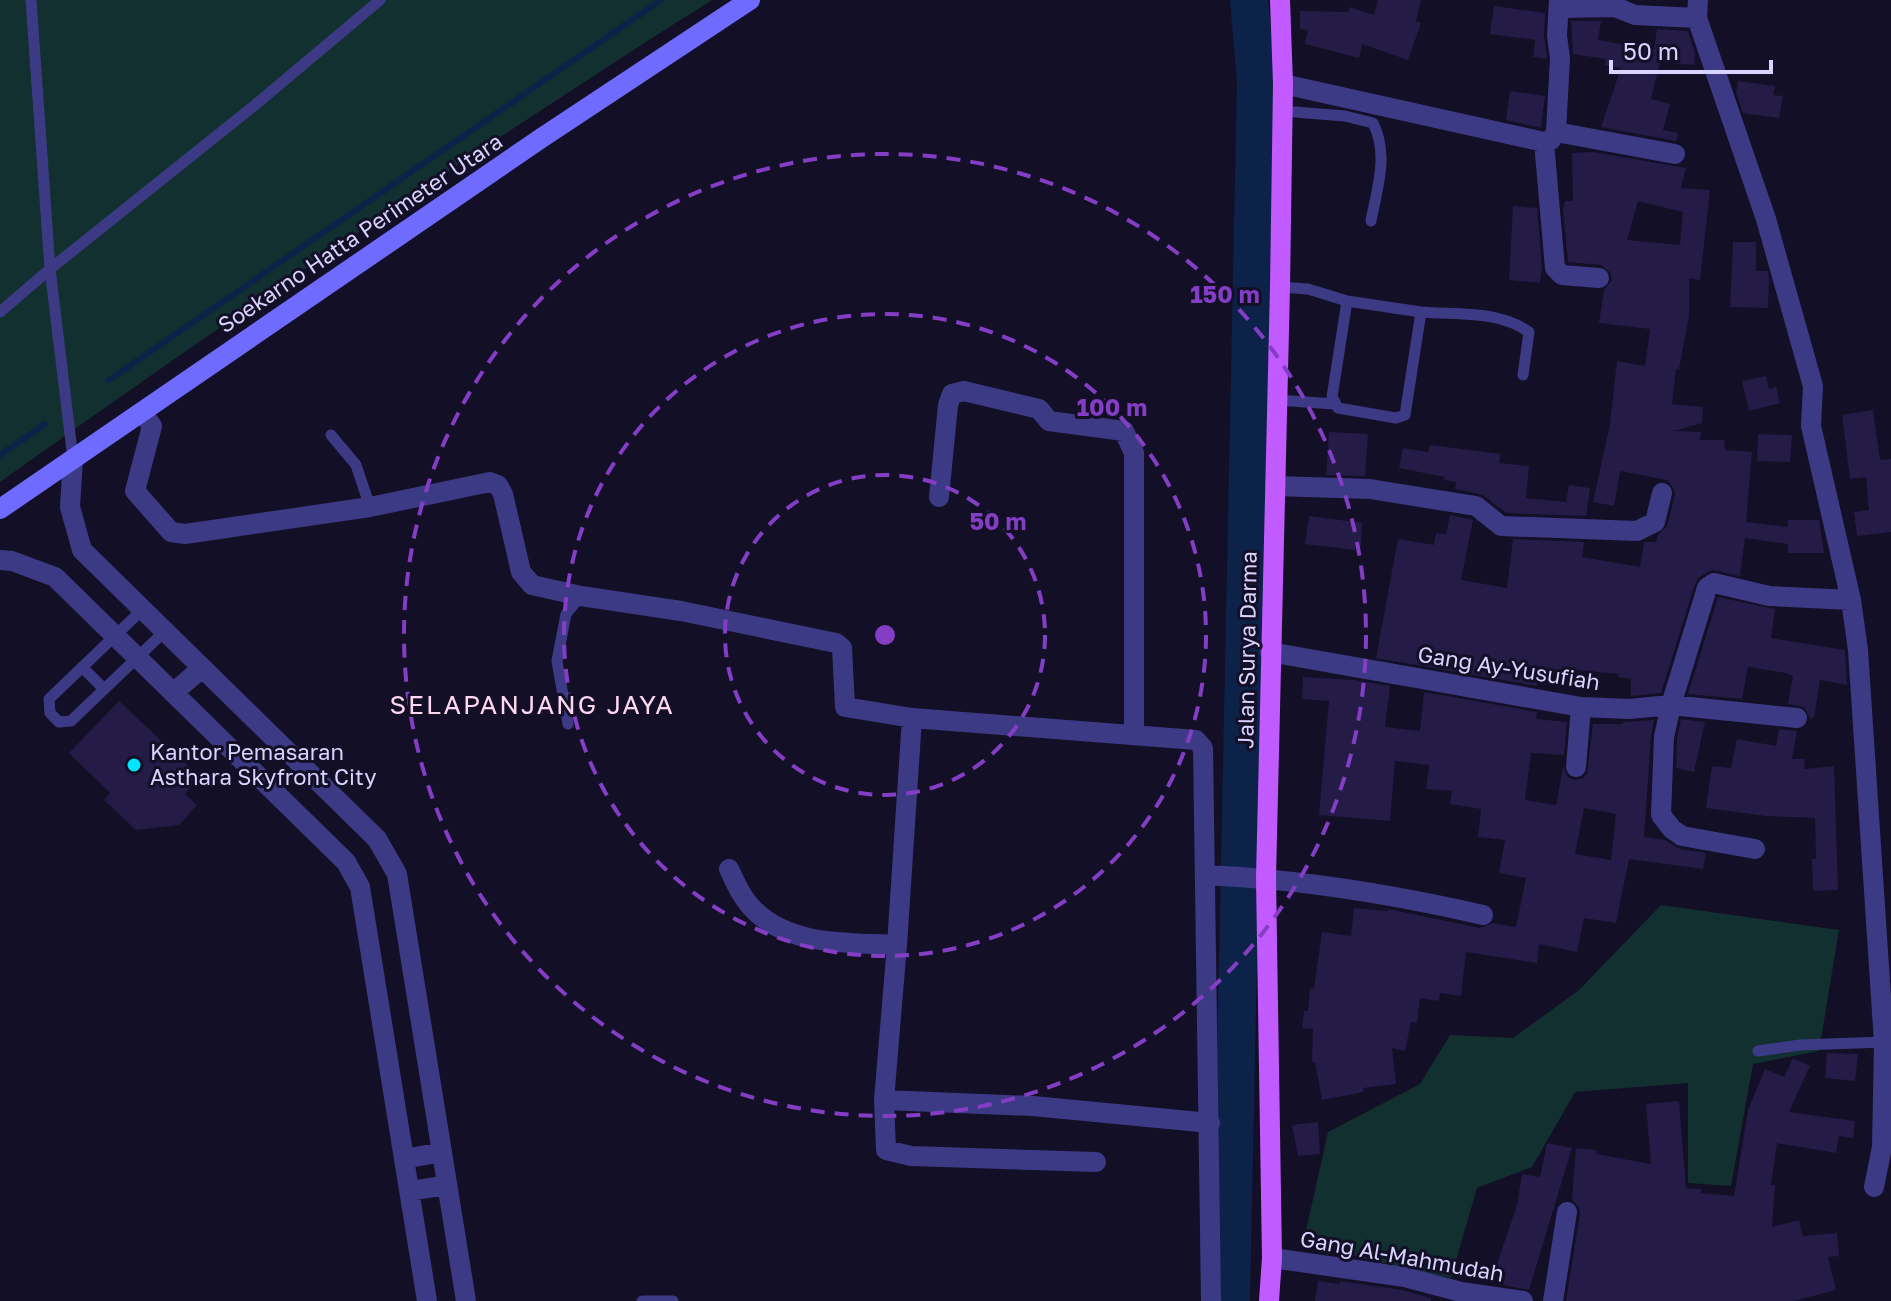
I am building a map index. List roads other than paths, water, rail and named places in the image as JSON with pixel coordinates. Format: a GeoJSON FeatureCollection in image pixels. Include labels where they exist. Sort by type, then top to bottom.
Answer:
{"type":"FeatureCollection","features":[{"type":"Feature","properties":{"kind":"main road","name":"Soekarno Hatta Perimeter Utara"},"geometry":{"type":"LineString","coordinates":[[0,509],[543,137],[750,0]]}},
{"type":"Feature","properties":{"kind":"main road","name":"Jalan Surya Darma"},"geometry":{"type":"LineString","coordinates":[[1269,1301],[1272,1258],[1259,878],[1270,652],[1280,287],[1283,84],[1280,0]]}},
{"type":"Feature","properties":{"kind":"street"},"geometry":{"type":"LineString","coordinates":[[1599,278],[1562,275],[1555,268],[1550,137],[1560,58],[1557,36],[1559,4],[1615,7],[1635,15],[1698,9],[1766,219],[1813,386],[1811,426],[1851,600],[1858,650],[1884,1042],[1882,1147],[1874,1187]]}},
{"type":"Feature","properties":{"kind":"street"},"geometry":{"type":"LineString","coordinates":[[1283,84],[1550,137],[1675,154]]}},
{"type":"Feature","properties":{"kind":"street"},"geometry":{"type":"LineString","coordinates":[[939,497],[948,405],[952,394],[964,391],[1039,409],[1049,421],[1124,431],[1134,453],[1134,733]]}},
{"type":"Feature","properties":{"kind":"street"},"geometry":{"type":"LineString","coordinates":[[142,412],[152,426],[135,491],[171,532],[185,534],[370,507],[490,482],[498,485],[503,494],[521,572],[532,585],[836,643],[842,648],[845,707],[912,718],[1196,740],[1203,748],[1214,875],[1211,1301]]}},
{"type":"Feature","properties":{"kind":"street"},"geometry":{"type":"LineString","coordinates":[[73,459],[70,507],[82,550],[377,839],[397,874],[466,1301]]}},
{"type":"Feature","properties":{"kind":"street"},"geometry":{"type":"LineString","coordinates":[[1275,486],[1370,489],[1476,506],[1501,526],[1637,531],[1655,522],[1662,493]]}},
{"type":"Feature","properties":{"kind":"street"},"geometry":{"type":"LineString","coordinates":[[0,560],[12,561],[55,577],[346,862],[360,887],[427,1301]]}},
{"type":"Feature","properties":{"kind":"street"},"geometry":{"type":"LineString","coordinates":[[1755,849],[1682,836],[1661,815],[1664,737],[1707,588],[1714,583],[1769,596],[1851,600]]}},
{"type":"Feature","properties":{"kind":"street","name":"Gang Ay-Yusufiah"},"geometry":{"type":"LineString","coordinates":[[1270,652],[1581,707],[1629,709],[1671,705],[1797,718]]}},
{"type":"Feature","properties":{"kind":"street"},"geometry":{"type":"LineString","coordinates":[[173,693],[202,668]]}},
{"type":"Feature","properties":{"kind":"street"},"geometry":{"type":"LineString","coordinates":[[1576,767],[1581,707]]}},
{"type":"Feature","properties":{"kind":"street"},"geometry":{"type":"LineString","coordinates":[[912,718],[884,1100],[886,1150],[899,1155],[1096,1162]]}},
{"type":"Feature","properties":{"kind":"street"},"geometry":{"type":"LineString","coordinates":[[729,869],[740,892],[755,911],[779,929],[808,938],[897,945]]}},
{"type":"Feature","properties":{"kind":"street"},"geometry":{"type":"LineString","coordinates":[[1214,875],[1401,896],[1483,915]]}},
{"type":"Feature","properties":{"kind":"street"},"geometry":{"type":"LineString","coordinates":[[884,1100],[1033,1106],[1210,1123]]}},
{"type":"Feature","properties":{"kind":"street"},"geometry":{"type":"LineString","coordinates":[[404,1159],[442,1152]]}},
{"type":"Feature","properties":{"kind":"street"},"geometry":{"type":"LineString","coordinates":[[410,1191],[447,1185]]}},
{"type":"Feature","properties":{"kind":"street"},"geometry":{"type":"LineString","coordinates":[[1553,1301],[1567,1212]]}},
{"type":"Feature","properties":{"kind":"street","name":"Gang Al-Mahmudah"},"geometry":{"type":"LineString","coordinates":[[1272,1258],[1405,1277],[1461,1292],[1523,1301]]}},
{"type":"Feature","properties":{"kind":"lane"},"geometry":{"type":"LineString","coordinates":[[31,0],[50,269],[73,459]]}},
{"type":"Feature","properties":{"kind":"lane"},"geometry":{"type":"LineString","coordinates":[[0,312],[380,0]]}},
{"type":"Feature","properties":{"kind":"lane"},"geometry":{"type":"LineString","coordinates":[[1282,111],[1345,116],[1373,123],[1379,134],[1382,158],[1371,221]]}},
{"type":"Feature","properties":{"kind":"lane"},"geometry":{"type":"LineString","coordinates":[[1280,287],[1308,289],[1347,301],[1421,312],[1501,317],[1529,332],[1523,375]]}},
{"type":"Feature","properties":{"kind":"lane"},"geometry":{"type":"LineString","coordinates":[[1347,301],[1332,397],[1334,404],[1338,408],[1396,418],[1405,415],[1421,312]]}},
{"type":"Feature","properties":{"kind":"lane"},"geometry":{"type":"LineString","coordinates":[[1277,400],[1334,404]]}},
{"type":"Feature","properties":{"kind":"lane"},"geometry":{"type":"LineString","coordinates":[[331,435],[356,465],[370,507]]}},
{"type":"Feature","properties":{"kind":"lane"},"geometry":{"type":"LineString","coordinates":[[568,724],[557,661],[566,614],[581,596]]}},
{"type":"Feature","properties":{"kind":"lane"},"geometry":{"type":"LineString","coordinates":[[143,609],[49,699],[50,713],[59,722],[71,721],[165,631]]}},
{"type":"Feature","properties":{"kind":"lane"},"geometry":{"type":"LineString","coordinates":[[82,667],[104,689]]}},
{"type":"Feature","properties":{"kind":"lane"},"geometry":{"type":"LineString","coordinates":[[1758,1051],[1800,1045],[1884,1042]]}},
{"type":"Feature","properties":{"kind":"lane"},"geometry":{"type":"LineString","coordinates":[[642,1301],[673,1301]]}},
{"type":"Feature","properties":{"kind":"waterway"},"geometry":{"type":"LineString","coordinates":[[109,380],[661,0]]}},
{"type":"Feature","properties":{"kind":"waterway"},"geometry":{"type":"LineString","coordinates":[[1231,1301],[1256,80],[1249,0]]}},
{"type":"Feature","properties":{"kind":"waterway"},"geometry":{"type":"LineString","coordinates":[[0,455],[45,424]]}},
{"type":"Feature","properties":{"kind":"place","name":"Kantor Pemasaran Asthara Skyfront City"},"geometry":{"type":"Point","coordinates":[134,765]}},
{"type":"Feature","properties":{"kind":"district","name":"SELAPANJANG JAYA"},"geometry":{"type":"Point","coordinates":[532,705]}}]}
